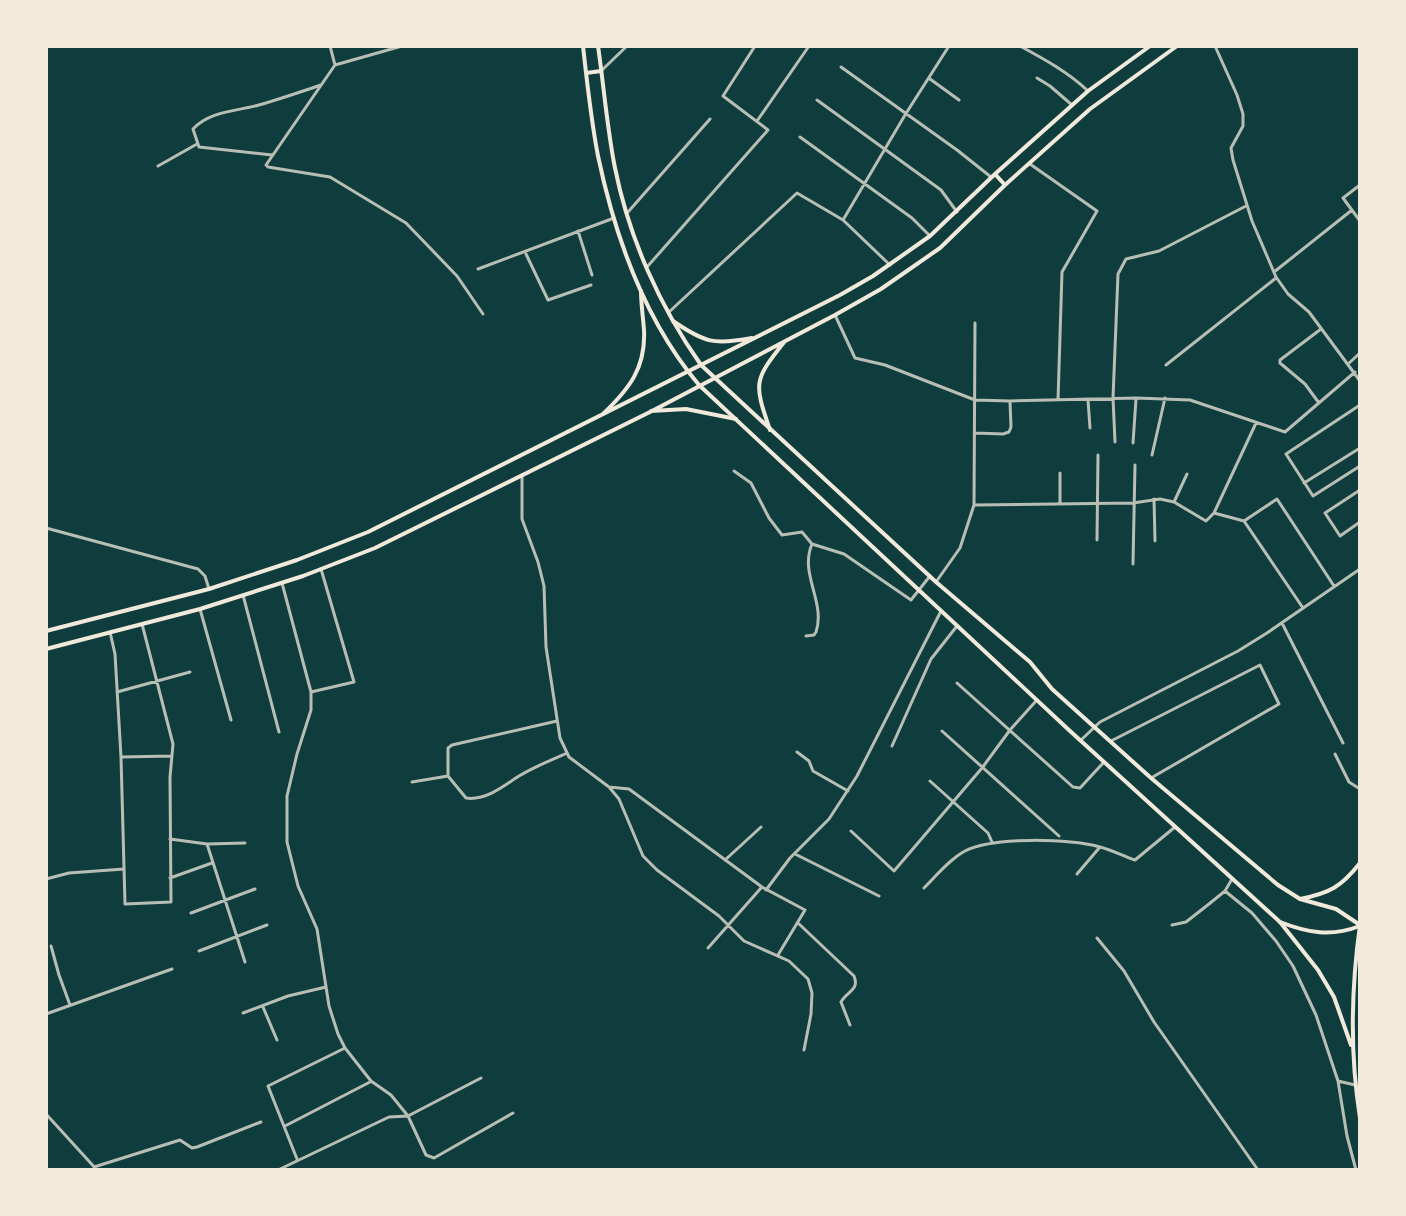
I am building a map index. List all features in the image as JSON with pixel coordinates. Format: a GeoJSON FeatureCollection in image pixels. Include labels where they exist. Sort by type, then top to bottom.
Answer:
{"type":"FeatureCollection","features":[{"type":"Feature","properties":{"kind":"main road"},"geometry":{"type":"LineString","coordinates":[[583,46],[598,155],[614,218],[641,291],[671,348],[688,372],[957,626],[1280,922],[1334,997],[1353,1051]]}},
{"type":"Feature","properties":{"kind":"main road"},"geometry":{"type":"LineString","coordinates":[[598,46],[615,170],[627,214],[669,313],[701,365],[936,582],[1030,662],[1052,689],[1151,778],[1278,885],[1300,899],[1336,909],[1360,925]]}},
{"type":"Feature","properties":{"kind":"main road"},"geometry":{"type":"LineString","coordinates":[[46,631],[209,589],[368,532],[840,295],[930,236],[1088,91],[1150,46]]}},
{"type":"Feature","properties":{"kind":"main road"},"geometry":{"type":"LineString","coordinates":[[46,649],[200,609],[282,583],[375,548],[650,412],[835,315],[881,289],[940,248],[1090,109],[1177,46]]}},
{"type":"Feature","properties":{"kind":"main road"},"geometry":{"type":"LineString","coordinates":[[586,73],[601,71]]}},
{"type":"Feature","properties":{"kind":"main road"},"geometry":{"type":"LineString","coordinates":[[993,176],[1005,185]]}},
{"type":"Feature","properties":{"kind":"main road"},"geometry":{"type":"LineString","coordinates":[[598,418],[620,397],[639,368],[644,332],[641,291]]}},
{"type":"Feature","properties":{"kind":"main road"},"geometry":{"type":"LineString","coordinates":[[673,321],[707,341],[735,341],[758,336]]}},
{"type":"Feature","properties":{"kind":"main road"},"geometry":{"type":"LineString","coordinates":[[770,430],[758,388],[766,363],[787,339]]}},
{"type":"Feature","properties":{"kind":"main road"},"geometry":{"type":"LineString","coordinates":[[650,412],[686,409],[736,419]]}},
{"type":"Feature","properties":{"kind":"main road"},"geometry":{"type":"LineString","coordinates":[[1300,899],[1325,894],[1348,879],[1360,863]]}},
{"type":"Feature","properties":{"kind":"main road"},"geometry":{"type":"LineString","coordinates":[[1280,922],[1318,933],[1344,932],[1360,925]]}},
{"type":"Feature","properties":{"kind":"main road"},"geometry":{"type":"LineString","coordinates":[[1360,925],[1355,961],[1353,1051],[1360,1118]]}},
{"type":"Feature","properties":{"kind":"street"},"geometry":{"type":"LineString","coordinates":[[330,46],[335,65]]}},
{"type":"Feature","properties":{"kind":"street"},"geometry":{"type":"LineString","coordinates":[[402,46],[335,65],[266,165],[330,177],[406,223],[457,276],[483,314]]}},
{"type":"Feature","properties":{"kind":"street"},"geometry":{"type":"LineString","coordinates":[[601,71],[627,46]]}},
{"type":"Feature","properties":{"kind":"street"},"geometry":{"type":"LineString","coordinates":[[647,267],[768,130],[723,96],[755,46]]}},
{"type":"Feature","properties":{"kind":"street"},"geometry":{"type":"LineString","coordinates":[[757,121],[809,46]]}},
{"type":"Feature","properties":{"kind":"street"},"geometry":{"type":"LineString","coordinates":[[843,220],[949,46]]}},
{"type":"Feature","properties":{"kind":"street"},"geometry":{"type":"LineString","coordinates":[[1020,46],[1054,65],[1088,91]]}},
{"type":"Feature","properties":{"kind":"street"},"geometry":{"type":"LineString","coordinates":[[1215,46],[1243,114],[1243,126],[1231,148],[1233,160],[1246,206],[1275,275],[1288,294],[1309,312],[1360,381]]}},
{"type":"Feature","properties":{"kind":"street"},"geometry":{"type":"LineString","coordinates":[[841,67],[993,176]]}},
{"type":"Feature","properties":{"kind":"street"},"geometry":{"type":"LineString","coordinates":[[929,78],[959,100]]}},
{"type":"Feature","properties":{"kind":"street"},"geometry":{"type":"LineString","coordinates":[[1037,78],[1072,105]]}},
{"type":"Feature","properties":{"kind":"street"},"geometry":{"type":"LineString","coordinates":[[272,155],[203,148],[197,144],[193,129],[220,113],[258,105],[321,85]]}},
{"type":"Feature","properties":{"kind":"street"},"geometry":{"type":"LineString","coordinates":[[817,100],[941,190],[957,212]]}},
{"type":"Feature","properties":{"kind":"street"},"geometry":{"type":"LineString","coordinates":[[627,214],[710,119]]}},
{"type":"Feature","properties":{"kind":"street"},"geometry":{"type":"LineString","coordinates":[[800,137],[912,218],[930,236]]}},
{"type":"Feature","properties":{"kind":"street"},"geometry":{"type":"LineString","coordinates":[[158,166],[197,144]]}},
{"type":"Feature","properties":{"kind":"street"},"geometry":{"type":"LineString","coordinates":[[1030,164],[1097,211],[1062,272],[1058,400]]}},
{"type":"Feature","properties":{"kind":"street"},"geometry":{"type":"LineString","coordinates":[[1360,185],[1343,198],[1360,221]]}},
{"type":"Feature","properties":{"kind":"street"},"geometry":{"type":"LineString","coordinates":[[669,313],[797,193],[843,220],[890,265]]}},
{"type":"Feature","properties":{"kind":"street"},"geometry":{"type":"LineString","coordinates":[[1115,442],[1113,398],[1118,274],[1126,259],[1159,251],[1246,206]]}},
{"type":"Feature","properties":{"kind":"street"},"geometry":{"type":"LineString","coordinates":[[1166,365],[1352,210]]}},
{"type":"Feature","properties":{"kind":"street"},"geometry":{"type":"LineString","coordinates":[[478,269],[614,218]]}},
{"type":"Feature","properties":{"kind":"street"},"geometry":{"type":"LineString","coordinates":[[578,231],[592,275]]}},
{"type":"Feature","properties":{"kind":"street"},"geometry":{"type":"LineString","coordinates":[[525,252],[548,300],[591,285]]}},
{"type":"Feature","properties":{"kind":"street"},"geometry":{"type":"LineString","coordinates":[[835,315],[855,358],[885,365],[975,400],[1190,400],[1285,432],[1355,372]]}},
{"type":"Feature","properties":{"kind":"street"},"geometry":{"type":"LineString","coordinates":[[936,582],[960,548],[974,505],[975,323]]}},
{"type":"Feature","properties":{"kind":"street"},"geometry":{"type":"LineString","coordinates":[[1319,403],[1280,360],[1321,329]]}},
{"type":"Feature","properties":{"kind":"street"},"geometry":{"type":"LineString","coordinates":[[1348,364],[1360,353]]}},
{"type":"Feature","properties":{"kind":"street"},"geometry":{"type":"LineString","coordinates":[[1133,443],[1136,398]]}},
{"type":"Feature","properties":{"kind":"street"},"geometry":{"type":"LineString","coordinates":[[1152,455],[1165,398]]}},
{"type":"Feature","properties":{"kind":"street"},"geometry":{"type":"LineString","coordinates":[[1088,400],[1090,428]]}},
{"type":"Feature","properties":{"kind":"street"},"geometry":{"type":"LineString","coordinates":[[975,433],[1009,432],[1010,401]]}},
{"type":"Feature","properties":{"kind":"street"},"geometry":{"type":"LineString","coordinates":[[1360,405],[1286,454],[1313,496],[1360,466]]}},
{"type":"Feature","properties":{"kind":"street"},"geometry":{"type":"LineString","coordinates":[[974,505],[1133,503],[1154,499],[1174,502],[1206,521],[1214,513],[1256,422]]}},
{"type":"Feature","properties":{"kind":"street"},"geometry":{"type":"LineString","coordinates":[[1304,483],[1360,448]]}},
{"type":"Feature","properties":{"kind":"street"},"geometry":{"type":"LineString","coordinates":[[1097,540],[1098,455]]}},
{"type":"Feature","properties":{"kind":"street"},"geometry":{"type":"LineString","coordinates":[[1133,564],[1135,465]]}},
{"type":"Feature","properties":{"kind":"street"},"geometry":{"type":"LineString","coordinates":[[734,471],[751,483],[781,534],[802,532],[812,544],[844,554],[911,600],[930,576]]}},
{"type":"Feature","properties":{"kind":"street"},"geometry":{"type":"LineString","coordinates":[[1060,473],[1060,504]]}},
{"type":"Feature","properties":{"kind":"street"},"geometry":{"type":"LineString","coordinates":[[1174,502],[1187,474]]}},
{"type":"Feature","properties":{"kind":"street"},"geometry":{"type":"LineString","coordinates":[[522,476],[522,519],[544,586],[546,647],[560,738],[567,753],[619,799],[643,856],[657,870],[719,916],[744,941],[789,961],[808,979],[812,993],[811,1014],[804,1050]]}},
{"type":"Feature","properties":{"kind":"street"},"geometry":{"type":"LineString","coordinates":[[1360,490],[1325,513],[1340,536],[1360,522]]}},
{"type":"Feature","properties":{"kind":"street"},"geometry":{"type":"LineString","coordinates":[[1154,499],[1155,541]]}},
{"type":"Feature","properties":{"kind":"street"},"geometry":{"type":"LineString","coordinates":[[1244,521],[1277,499],[1334,586]]}},
{"type":"Feature","properties":{"kind":"street"},"geometry":{"type":"LineString","coordinates":[[1214,513],[1244,521],[1303,608]]}},
{"type":"Feature","properties":{"kind":"street"},"geometry":{"type":"LineString","coordinates":[[46,528],[198,569],[205,576],[209,589]]}},
{"type":"Feature","properties":{"kind":"street"},"geometry":{"type":"LineString","coordinates":[[806,636],[816,632],[819,614],[808,567],[812,544]]}},
{"type":"Feature","properties":{"kind":"street"},"geometry":{"type":"LineString","coordinates":[[311,692],[354,682],[321,569]]}},
{"type":"Feature","properties":{"kind":"street"},"geometry":{"type":"LineString","coordinates":[[1081,740],[1094,726],[1283,624],[1360,569]]}},
{"type":"Feature","properties":{"kind":"street"},"geometry":{"type":"LineString","coordinates":[[282,583],[311,692],[311,710],[287,796],[287,842],[298,886],[317,929],[326,987],[338,1034],[371,1081],[391,1095],[408,1116],[426,1155],[434,1158],[513,1113]]}},
{"type":"Feature","properties":{"kind":"street"},"geometry":{"type":"LineString","coordinates":[[243,595],[279,732]]}},
{"type":"Feature","properties":{"kind":"street"},"geometry":{"type":"LineString","coordinates":[[200,609],[231,720]]}},
{"type":"Feature","properties":{"kind":"street"},"geometry":{"type":"LineString","coordinates":[[708,948],[829,819],[857,776],[941,611]]}},
{"type":"Feature","properties":{"kind":"street"},"geometry":{"type":"LineString","coordinates":[[110,632],[115,654],[121,757],[125,904],[171,902],[173,744],[142,624]]}},
{"type":"Feature","properties":{"kind":"street"},"geometry":{"type":"LineString","coordinates":[[1283,624],[1343,743]]}},
{"type":"Feature","properties":{"kind":"street"},"geometry":{"type":"LineString","coordinates":[[892,746],[931,659],[957,626]]}},
{"type":"Feature","properties":{"kind":"street"},"geometry":{"type":"LineString","coordinates":[[1111,741],[1260,665],[1279,704],[1151,778]]}},
{"type":"Feature","properties":{"kind":"street"},"geometry":{"type":"LineString","coordinates":[[117,692],[190,672]]}},
{"type":"Feature","properties":{"kind":"street"},"geometry":{"type":"LineString","coordinates":[[957,683],[1076,789],[1104,762]]}},
{"type":"Feature","properties":{"kind":"street"},"geometry":{"type":"LineString","coordinates":[[851,831],[894,871],[1037,700]]}},
{"type":"Feature","properties":{"kind":"street"},"geometry":{"type":"LineString","coordinates":[[557,721],[452,745],[448,748],[448,776],[466,798],[473,799],[498,791],[519,776],[567,753]]}},
{"type":"Feature","properties":{"kind":"street"},"geometry":{"type":"LineString","coordinates":[[942,731],[1059,836]]}},
{"type":"Feature","properties":{"kind":"street"},"geometry":{"type":"LineString","coordinates":[[797,752],[809,761],[813,771],[848,791]]}},
{"type":"Feature","properties":{"kind":"street"},"geometry":{"type":"LineString","coordinates":[[1335,754],[1349,782],[1360,789]]}},
{"type":"Feature","properties":{"kind":"street"},"geometry":{"type":"LineString","coordinates":[[121,757],[172,756]]}},
{"type":"Feature","properties":{"kind":"street"},"geometry":{"type":"LineString","coordinates":[[412,782],[448,776]]}},
{"type":"Feature","properties":{"kind":"street"},"geometry":{"type":"LineString","coordinates":[[930,781],[988,833],[992,842]]}},
{"type":"Feature","properties":{"kind":"street"},"geometry":{"type":"LineString","coordinates":[[609,787],[629,789],[764,889],[805,910],[778,955]]}},
{"type":"Feature","properties":{"kind":"street"},"geometry":{"type":"LineString","coordinates":[[725,860],[761,827]]}},
{"type":"Feature","properties":{"kind":"street"},"geometry":{"type":"LineString","coordinates":[[924,888],[962,852],[992,842],[1054,841],[1100,847],[1135,860],[1175,827]]}},
{"type":"Feature","properties":{"kind":"street"},"geometry":{"type":"LineString","coordinates":[[170,839],[207,844],[245,843]]}},
{"type":"Feature","properties":{"kind":"street"},"geometry":{"type":"LineString","coordinates":[[207,844],[245,962]]}},
{"type":"Feature","properties":{"kind":"street"},"geometry":{"type":"LineString","coordinates":[[1077,874],[1100,847]]}},
{"type":"Feature","properties":{"kind":"street"},"geometry":{"type":"LineString","coordinates":[[795,854],[879,896]]}},
{"type":"Feature","properties":{"kind":"street"},"geometry":{"type":"LineString","coordinates":[[170,878],[212,863]]}},
{"type":"Feature","properties":{"kind":"street"},"geometry":{"type":"LineString","coordinates":[[46,879],[69,873],[124,869]]}},
{"type":"Feature","properties":{"kind":"street"},"geometry":{"type":"LineString","coordinates":[[1172,925],[1186,922],[1225,891],[1232,879]]}},
{"type":"Feature","properties":{"kind":"street"},"geometry":{"type":"LineString","coordinates":[[191,913],[255,889]]}},
{"type":"Feature","properties":{"kind":"street"},"geometry":{"type":"LineString","coordinates":[[1225,891],[1252,913],[1293,966],[1316,1015],[1338,1081],[1356,1170]]}},
{"type":"Feature","properties":{"kind":"street"},"geometry":{"type":"LineString","coordinates":[[798,923],[854,976],[855,987],[841,1002],[850,1025]]}},
{"type":"Feature","properties":{"kind":"street"},"geometry":{"type":"LineString","coordinates":[[199,951],[267,925]]}},
{"type":"Feature","properties":{"kind":"street"},"geometry":{"type":"LineString","coordinates":[[1097,938],[1124,971],[1154,1022],[1258,1170]]}},
{"type":"Feature","properties":{"kind":"street"},"geometry":{"type":"LineString","coordinates":[[51,946],[70,1005]]}},
{"type":"Feature","properties":{"kind":"street"},"geometry":{"type":"LineString","coordinates":[[46,1014],[172,969]]}},
{"type":"Feature","properties":{"kind":"street"},"geometry":{"type":"LineString","coordinates":[[243,1013],[288,996],[326,987]]}},
{"type":"Feature","properties":{"kind":"street"},"geometry":{"type":"LineString","coordinates":[[263,1006],[277,1040]]}},
{"type":"Feature","properties":{"kind":"street"},"geometry":{"type":"LineString","coordinates":[[298,1160],[268,1086],[345,1048]]}},
{"type":"Feature","properties":{"kind":"street"},"geometry":{"type":"LineString","coordinates":[[278,1170],[389,1117],[408,1116],[481,1078]]}},
{"type":"Feature","properties":{"kind":"street"},"geometry":{"type":"LineString","coordinates":[[285,1126],[371,1081]]}},
{"type":"Feature","properties":{"kind":"street"},"geometry":{"type":"LineString","coordinates":[[1338,1081],[1355,1085]]}},
{"type":"Feature","properties":{"kind":"street"},"geometry":{"type":"LineString","coordinates":[[46,1114],[96,1168],[180,1140],[192,1148],[197,1147],[261,1122]]}}]}
